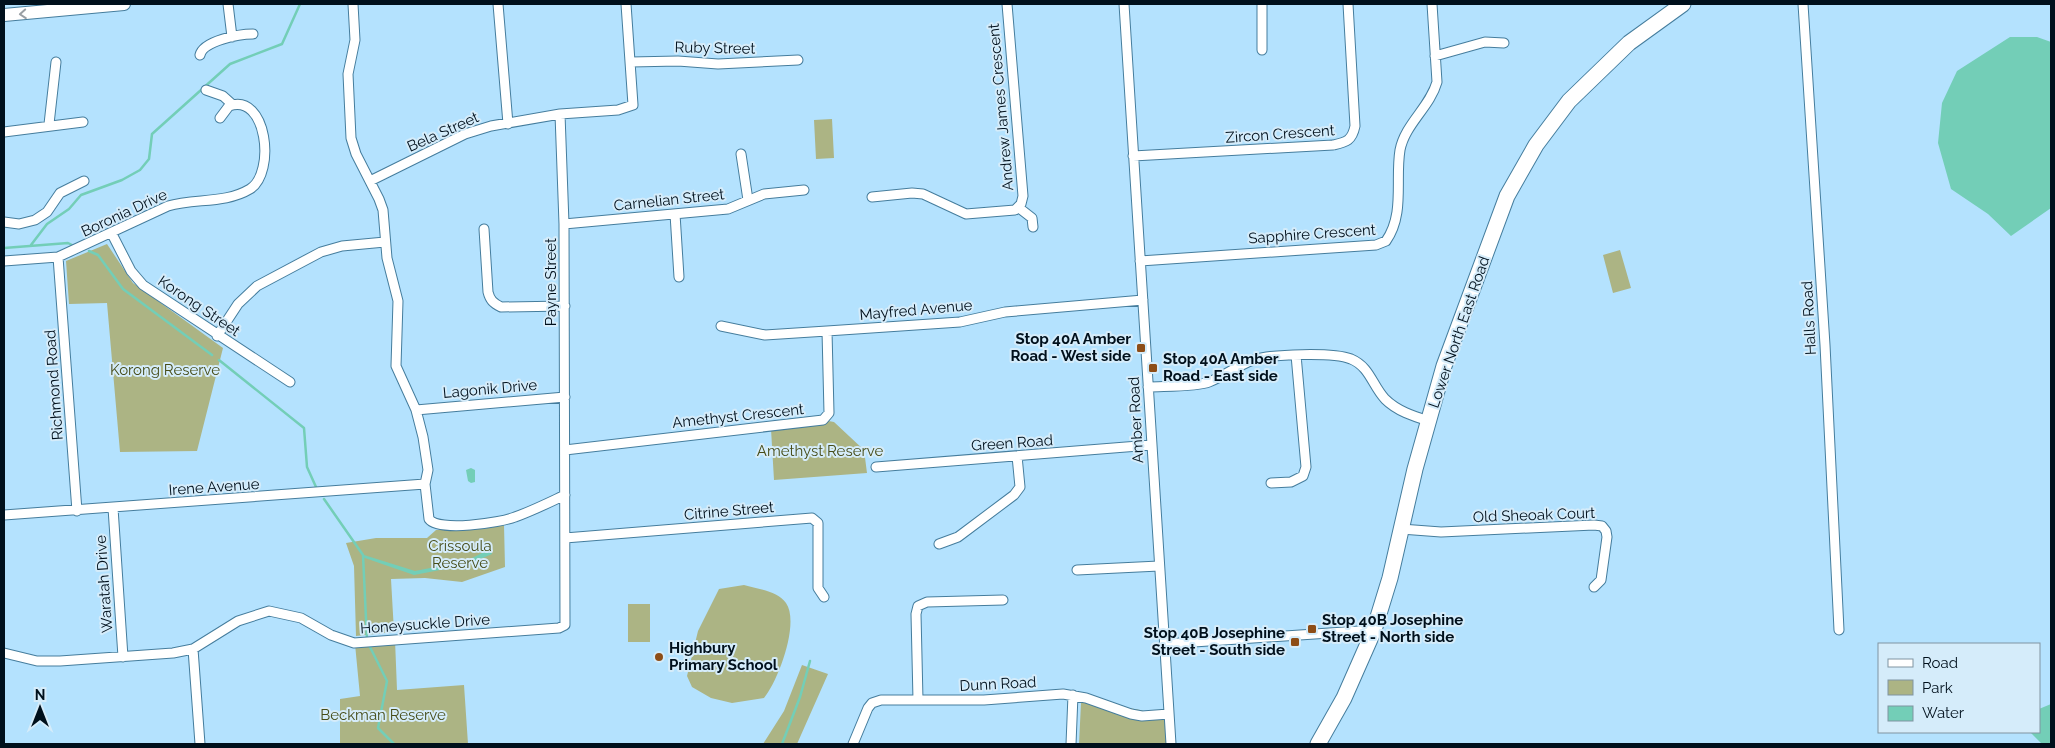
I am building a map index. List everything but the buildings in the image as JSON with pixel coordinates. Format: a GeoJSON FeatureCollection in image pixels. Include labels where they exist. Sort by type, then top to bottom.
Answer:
{"type":"FeatureCollection","features":[{"type":"Feature","properties":{"kind":"main road"},"geometry":{"type":"LineString","coordinates":[[4,15],[124,4]]}},
{"type":"Feature","properties":{"kind":"main road","name":"Lower North East Road"},"geometry":{"type":"LineString","coordinates":[[1318,744],[1344,698],[1374,630],[1390,578],[1444,366],[1507,196],[1536,145],[1569,101],[1612,57],[1683,4]]}},
{"type":"Feature","properties":{"kind":"street"},"geometry":{"type":"LineString","coordinates":[[228,4],[232,37]]}},
{"type":"Feature","properties":{"kind":"street"},"geometry":{"type":"LineString","coordinates":[[353,4],[355,40],[348,74],[348,117],[356,154],[383,210],[385,242],[398,302],[396,366],[416,410],[428,470],[425,484],[429,519],[432,523],[440,526],[513,518],[565,495]]}},
{"type":"Feature","properties":{"kind":"street"},"geometry":{"type":"LineString","coordinates":[[498,4],[508,124]]}},
{"type":"Feature","properties":{"kind":"street"},"geometry":{"type":"LineString","coordinates":[[560,114],[618,110],[633,105],[626,4]]}},
{"type":"Feature","properties":{"kind":"street","name":"Andrew James Crescent"},"geometry":{"type":"LineString","coordinates":[[872,197],[912,193],[923,194],[966,214],[1015,210],[1018,207],[1023,196],[1007,4]]}},
{"type":"Feature","properties":{"kind":"street","name":"Amber Road"},"geometry":{"type":"LineString","coordinates":[[1124,4],[1132,156],[1171,744]]}},
{"type":"Feature","properties":{"kind":"street"},"geometry":{"type":"LineString","coordinates":[[1262,4],[1262,50]]}},
{"type":"Feature","properties":{"kind":"street","name":"Zircon Crescent"},"geometry":{"type":"LineString","coordinates":[[1132,156],[1333,145],[1347,142],[1353,136],[1355,126],[1348,4]]}},
{"type":"Feature","properties":{"kind":"street","name":"Sapphire Crescent"},"geometry":{"type":"LineString","coordinates":[[1140,261],[1376,245],[1386,241],[1397,213],[1400,149],[1408,129],[1434,92],[1437,82],[1432,4]]}},
{"type":"Feature","properties":{"kind":"street","name":"Halls Road"},"geometry":{"type":"LineString","coordinates":[[1803,4],[1824,335],[1839,630]]}},
{"type":"Feature","properties":{"kind":"street"},"geometry":{"type":"LineString","coordinates":[[200,55],[203,47],[232,37],[252,34]]}},
{"type":"Feature","properties":{"kind":"street"},"geometry":{"type":"LineString","coordinates":[[1435,56],[1486,42],[1504,43]]}},
{"type":"Feature","properties":{"kind":"street","name":"Ruby Street"},"geometry":{"type":"LineString","coordinates":[[631,62],[678,61],[718,64],[798,60]]}},
{"type":"Feature","properties":{"kind":"street"},"geometry":{"type":"LineString","coordinates":[[49,124],[56,62]]}},
{"type":"Feature","properties":{"kind":"street"},"geometry":{"type":"LineString","coordinates":[[206,90],[223,96],[233,105],[220,118]]}},
{"type":"Feature","properties":{"kind":"street","name":"Boronia Drive"},"geometry":{"type":"LineString","coordinates":[[4,260],[58,257],[112,234],[168,206],[181,202],[223,199],[251,189],[260,181],[265,167],[263,129],[252,110],[233,105]]}},
{"type":"Feature","properties":{"kind":"street","name":"Bela Street"},"geometry":{"type":"LineString","coordinates":[[370,181],[464,134],[560,114]]}},
{"type":"Feature","properties":{"kind":"street","name":"Payne Street"},"geometry":{"type":"LineString","coordinates":[[560,114],[565,306],[565,625]]}},
{"type":"Feature","properties":{"kind":"street"},"geometry":{"type":"LineString","coordinates":[[4,132],[49,124],[83,122]]}},
{"type":"Feature","properties":{"kind":"street"},"geometry":{"type":"LineString","coordinates":[[741,154],[748,200]]}},
{"type":"Feature","properties":{"kind":"street"},"geometry":{"type":"LineString","coordinates":[[4,222],[19,224],[35,220],[47,212],[60,192],[84,180]]}},
{"type":"Feature","properties":{"kind":"street","name":"Carnelian Street"},"geometry":{"type":"LineString","coordinates":[[564,224],[728,209],[764,194],[804,190]]}},
{"type":"Feature","properties":{"kind":"street","name":"Andrew James Crescent"},"geometry":{"type":"LineString","coordinates":[[1018,207],[1032,218],[1033,227]]}},
{"type":"Feature","properties":{"kind":"street"},"geometry":{"type":"LineString","coordinates":[[675,214],[679,277]]}},
{"type":"Feature","properties":{"kind":"street"},"geometry":{"type":"LineString","coordinates":[[484,229],[488,292],[489,299],[494,304],[501,307],[565,306]]}},
{"type":"Feature","properties":{"kind":"street","name":"Korong Street"},"geometry":{"type":"LineString","coordinates":[[112,234],[132,271],[143,285],[217,336],[290,382]]}},
{"type":"Feature","properties":{"kind":"street"},"geometry":{"type":"LineString","coordinates":[[217,336],[238,304],[257,286],[321,252],[342,246],[385,242]]}},
{"type":"Feature","properties":{"kind":"street","name":"Richmond Road"},"geometry":{"type":"LineString","coordinates":[[58,257],[77,511]]}},
{"type":"Feature","properties":{"kind":"street","name":"Mayfred Avenue"},"geometry":{"type":"LineString","coordinates":[[721,326],[764,335],[960,322],[1005,312],[1143,300]]}},
{"type":"Feature","properties":{"kind":"street","name":"Amethyst Crescent"},"geometry":{"type":"LineString","coordinates":[[565,450],[823,420],[829,413],[827,331]]}},
{"type":"Feature","properties":{"kind":"street"},"geometry":{"type":"LineString","coordinates":[[1272,483],[1291,482],[1303,476],[1306,467],[1296,355]]}},
{"type":"Feature","properties":{"kind":"street"},"geometry":{"type":"LineString","coordinates":[[1148,388],[1207,383],[1235,367],[1255,360],[1296,355],[1350,358],[1364,366],[1384,398],[1410,415],[1429,421]]}},
{"type":"Feature","properties":{"kind":"street","name":"Lagonik Drive"},"geometry":{"type":"LineString","coordinates":[[416,410],[565,397]]}},
{"type":"Feature","properties":{"kind":"street","name":"Green Road"},"geometry":{"type":"LineString","coordinates":[[876,467],[1151,445]]}},
{"type":"Feature","properties":{"kind":"street"},"geometry":{"type":"LineString","coordinates":[[939,544],[958,537],[1014,495],[1020,487],[1017,456]]}},
{"type":"Feature","properties":{"kind":"street","name":"Irene Avenue"},"geometry":{"type":"LineString","coordinates":[[4,516],[425,484]]}},
{"type":"Feature","properties":{"kind":"street","name":"Waratah Drive"},"geometry":{"type":"LineString","coordinates":[[113,508],[123,657]]}},
{"type":"Feature","properties":{"kind":"street","name":"Citrine Street"},"geometry":{"type":"LineString","coordinates":[[565,538],[812,518],[818,522],[818,588],[824,596]]}},
{"type":"Feature","properties":{"kind":"street","name":"Old Sheoak Court"},"geometry":{"type":"LineString","coordinates":[[1401,529],[1441,532],[1602,526],[1606,531],[1601,580],[1594,587]]}},
{"type":"Feature","properties":{"kind":"street"},"geometry":{"type":"LineString","coordinates":[[1078,570],[1159,566]]}},
{"type":"Feature","properties":{"kind":"street"},"geometry":{"type":"LineString","coordinates":[[918,700],[916,614],[918,606],[927,602],[1004,600]]}},
{"type":"Feature","properties":{"kind":"street","name":"Honeysuckle Drive"},"geometry":{"type":"LineString","coordinates":[[4,653],[38,661],[173,653],[193,649],[238,621],[269,611],[301,618],[330,636],[354,642],[558,628],[565,625]]}},
{"type":"Feature","properties":{"kind":"street"},"geometry":{"type":"LineString","coordinates":[[1164,644],[1374,630]]}},
{"type":"Feature","properties":{"kind":"street"},"geometry":{"type":"LineString","coordinates":[[193,649],[200,744]]}},
{"type":"Feature","properties":{"kind":"street"},"geometry":{"type":"LineString","coordinates":[[1071,744],[1073,695]]}},
{"type":"Feature","properties":{"kind":"street","name":"Dunn Road"},"geometry":{"type":"LineString","coordinates":[[853,744],[872,703],[891,699],[984,700],[1073,695],[1131,714],[1142,716],[1169,714]]}},
{"type":"Feature","properties":{"kind":"green space"},"geometry":{"type":"Polygon","coordinates":[[[832,119],[834,158],[816,159],[814,120],[832,119]]]}},
{"type":"Feature","properties":{"kind":"green space","name":"Korong Reserve"},"geometry":{"type":"Polygon","coordinates":[[[107,244],[133,283],[223,348],[197,451],[120,452],[107,303],[69,304],[66,261],[107,244]]]}},
{"type":"Feature","properties":{"kind":"green space"},"geometry":{"type":"Polygon","coordinates":[[[1620,250],[1631,288],[1613,293],[1603,255],[1620,250]]]}},
{"type":"Feature","properties":{"kind":"green space","name":"Amethyst Reserve"},"geometry":{"type":"Polygon","coordinates":[[[823,420],[834,422],[864,450],[867,473],[774,480],[771,429],[819,425],[823,420]]]}},
{"type":"Feature","properties":{"kind":"green space","name":"Crissoula Reserve"},"geometry":{"type":"Polygon","coordinates":[[[504,525],[505,567],[462,582],[425,578],[391,579],[394,632],[356,636],[354,566],[346,543],[376,538],[427,538],[436,530],[482,529],[504,525]]]}},
{"type":"Feature","properties":{"kind":"green space"},"geometry":{"type":"Polygon","coordinates":[[[744,585],[767,591],[778,596],[786,603],[790,612],[789,637],[781,666],[770,690],[764,698],[732,703],[711,698],[692,687],[687,676],[698,631],[719,589],[744,585]]]}},
{"type":"Feature","properties":{"kind":"green space"},"geometry":{"type":"Polygon","coordinates":[[[628,604],[650,604],[650,642],[628,642],[628,604]]]}},
{"type":"Feature","properties":{"kind":"green space","name":"Beckman Reserve"},"geometry":{"type":"Polygon","coordinates":[[[395,640],[397,690],[464,685],[468,744],[340,744],[340,699],[360,696],[355,644],[395,640]]]}},
{"type":"Feature","properties":{"kind":"green space"},"geometry":{"type":"Polygon","coordinates":[[[802,665],[828,674],[797,744],[763,744],[784,711],[802,665]]]}},
{"type":"Feature","properties":{"kind":"green space"},"geometry":{"type":"Polygon","coordinates":[[[1086,698],[1140,710],[1161,717],[1170,723],[1167,744],[1079,744],[1081,703],[1086,698]]]}},
{"type":"Feature","properties":{"kind":"water"},"geometry":{"type":"Polygon","coordinates":[[[2010,37],[2037,37],[2051,42],[2051,208],[2011,236],[1988,214],[1951,189],[1938,143],[1942,103],[1957,71],[2010,37]]]}},
{"type":"Feature","properties":{"kind":"water"},"geometry":{"type":"Polygon","coordinates":[[[471,468],[475,470],[475,482],[471,483],[468,481],[466,470],[471,468]]]}},
{"type":"Feature","properties":{"kind":"water"},"geometry":{"type":"Polygon","coordinates":[[[490,549],[492,554],[466,565],[414,575],[362,557],[364,555],[415,571],[466,561],[490,549]]]}},
{"type":"Feature","properties":{"kind":"water"},"geometry":{"type":"Polygon","coordinates":[[[2051,704],[2051,744],[2042,744],[2031,733],[2040,733],[2040,709],[2051,704]]]}},
{"type":"Feature","properties":{"kind":"waterway"},"geometry":{"type":"LineString","coordinates":[[31,245],[47,224],[69,209],[81,195],[122,180],[140,170],[149,159],[152,134],[230,64],[282,44],[300,4]]}},
{"type":"Feature","properties":{"kind":"waterway"},"geometry":{"type":"LineString","coordinates":[[4,248],[68,243],[74,246]]}},
{"type":"Feature","properties":{"kind":"waterway"},"geometry":{"type":"LineString","coordinates":[[89,251],[98,255],[123,289],[212,355]]}},
{"type":"Feature","properties":{"kind":"waterway"},"geometry":{"type":"LineString","coordinates":[[219,360],[304,428],[307,467],[316,487]]}},
{"type":"Feature","properties":{"kind":"waterway"},"geometry":{"type":"LineString","coordinates":[[324,499],[363,555],[367,640]]}},
{"type":"Feature","properties":{"kind":"waterway"},"geometry":{"type":"LineString","coordinates":[[369,645],[387,681],[378,728],[394,744]]}},
{"type":"Feature","properties":{"kind":"waterway"},"geometry":{"type":"LineString","coordinates":[[782,744],[800,697],[810,661]]}},
{"type":"Feature","properties":{"kind":"place","name":"Stop 40A Amber Road - West side"},"geometry":{"type":"Point","coordinates":[1141,348]}},
{"type":"Feature","properties":{"kind":"place","name":"Stop 40A Amber Road - East side"},"geometry":{"type":"Point","coordinates":[1153,368]}},
{"type":"Feature","properties":{"kind":"place","name":"Stop 40B Josephine Street - North side"},"geometry":{"type":"Point","coordinates":[1312,629]}},
{"type":"Feature","properties":{"kind":"place","name":"Stop 40B Josephine Street - South side"},"geometry":{"type":"Point","coordinates":[1295,642]}},
{"type":"Feature","properties":{"kind":"place","name":"Highbury Primary School"},"geometry":{"type":"Point","coordinates":[659,657]}}]}
